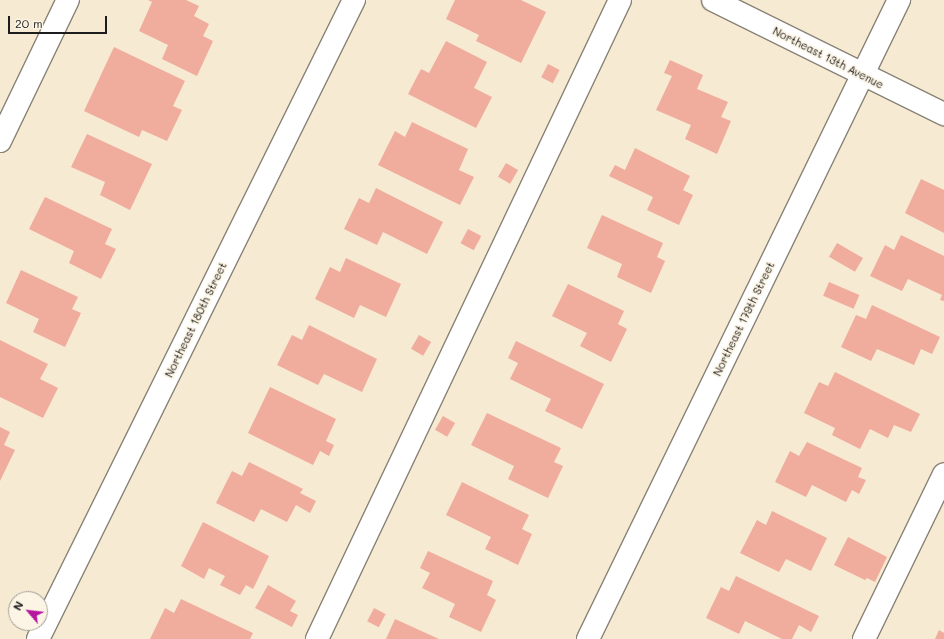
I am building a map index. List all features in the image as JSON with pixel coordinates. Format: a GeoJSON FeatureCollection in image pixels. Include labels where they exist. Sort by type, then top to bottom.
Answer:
{"type":"FeatureCollection","features":[{"type":"Feature","properties":{"kind":"street"},"geometry":{"type":"LineString","coordinates":[[0,141],[68,0]]}},
{"type":"Feature","properties":{"kind":"street","name":"Northeast 180th Street"},"geometry":{"type":"LineString","coordinates":[[38,639],[354,0]]}},
{"type":"Feature","properties":{"kind":"street"},"geometry":{"type":"LineString","coordinates":[[317,639],[620,0]]}},
{"type":"Feature","properties":{"kind":"street","name":"Northeast 13th Avenue"},"geometry":{"type":"LineString","coordinates":[[713,0],[862,76],[944,114]]}},
{"type":"Feature","properties":{"kind":"street","name":"Northeast 179th Street"},"geometry":{"type":"LineString","coordinates":[[588,639],[899,0]]}},
{"type":"Feature","properties":{"kind":"street"},"geometry":{"type":"LineString","coordinates":[[864,639],[944,474]]}},
{"type":"Feature","properties":{"kind":"building"},"geometry":{"type":"Polygon","coordinates":[[[148,0],[186,0],[199,6],[194,16],[209,24],[203,36],[213,41],[197,76],[162,59],[168,45],[139,31],[152,2],[148,0]]]}},
{"type":"Feature","properties":{"kind":"building"},"geometry":{"type":"Polygon","coordinates":[[[455,0],[521,0],[546,12],[521,63],[476,41],[479,35],[446,19],[455,0]]]}},
{"type":"Feature","properties":{"kind":"building"},"geometry":{"type":"Polygon","coordinates":[[[446,41],[487,62],[474,88],[492,97],[476,128],[408,94],[421,69],[429,73],[446,41]]]}},
{"type":"Feature","properties":{"kind":"building"},"geometry":{"type":"Polygon","coordinates":[[[114,47],[185,81],[173,106],[182,110],[167,141],[142,130],[139,137],[84,111],[114,47]]]}},
{"type":"Feature","properties":{"kind":"building"},"geometry":{"type":"Polygon","coordinates":[[[670,60],[703,75],[697,89],[728,102],[721,117],[731,121],[717,154],[685,139],[691,125],[656,110],[672,76],[664,73],[670,60]]]}},
{"type":"Feature","properties":{"kind":"building"},"geometry":{"type":"Polygon","coordinates":[[[548,64],[560,70],[553,83],[541,77],[548,64]]]}},
{"type":"Feature","properties":{"kind":"building"},"geometry":{"type":"Polygon","coordinates":[[[412,122],[468,149],[459,170],[474,177],[460,205],[378,165],[395,131],[405,137],[412,122]]]}},
{"type":"Feature","properties":{"kind":"building"},"geometry":{"type":"Polygon","coordinates":[[[87,134],[152,164],[130,210],[100,195],[105,182],[71,167],[87,134]]]}},
{"type":"Feature","properties":{"kind":"building"},"geometry":{"type":"Polygon","coordinates":[[[635,148],[690,176],[683,190],[693,195],[679,225],[647,210],[653,197],[609,176],[615,165],[625,170],[635,148]]]}},
{"type":"Feature","properties":{"kind":"building"},"geometry":{"type":"Polygon","coordinates":[[[506,163],[518,170],[510,184],[498,177],[506,163]]]}},
{"type":"Feature","properties":{"kind":"building"},"geometry":{"type":"Polygon","coordinates":[[[921,179],[944,190],[944,233],[905,213],[921,179]]]}},
{"type":"Feature","properties":{"kind":"building"},"geometry":{"type":"Polygon","coordinates":[[[376,188],[443,222],[427,254],[383,232],[377,245],[344,229],[359,198],[369,203],[376,188]]]}},
{"type":"Feature","properties":{"kind":"building"},"geometry":{"type":"Polygon","coordinates":[[[45,197],[112,229],[105,244],[116,249],[101,279],[69,263],[74,251],[29,229],[45,197]]]}},
{"type":"Feature","properties":{"kind":"building"},"geometry":{"type":"Polygon","coordinates":[[[602,215],[663,243],[657,257],[665,261],[651,293],[617,277],[622,264],[587,248],[602,215]]]}},
{"type":"Feature","properties":{"kind":"building"},"geometry":{"type":"Polygon","coordinates":[[[468,229],[481,236],[474,250],[460,243],[468,229]]]}},
{"type":"Feature","properties":{"kind":"building"},"geometry":{"type":"Polygon","coordinates":[[[901,235],[944,256],[944,301],[940,300],[942,295],[908,279],[902,291],[870,276],[885,245],[894,250],[901,235]]]}},
{"type":"Feature","properties":{"kind":"building"},"geometry":{"type":"Polygon","coordinates":[[[837,243],[863,258],[855,272],[829,257],[837,243]]]}},
{"type":"Feature","properties":{"kind":"building"},"geometry":{"type":"Polygon","coordinates":[[[346,258],[401,284],[386,317],[360,305],[354,318],[315,299],[330,267],[340,272],[346,258]]]}},
{"type":"Feature","properties":{"kind":"building"},"geometry":{"type":"Polygon","coordinates":[[[21,270],[78,297],[72,309],[81,313],[65,347],[33,332],[39,319],[6,303],[21,270]]]}},
{"type":"Feature","properties":{"kind":"building"},"geometry":{"type":"Polygon","coordinates":[[[829,282],[859,295],[854,309],[823,296],[829,282]]]}},
{"type":"Feature","properties":{"kind":"building"},"geometry":{"type":"Polygon","coordinates":[[[568,284],[624,311],[618,324],[627,329],[611,362],[580,346],[587,333],[552,316],[568,284]]]}},
{"type":"Feature","properties":{"kind":"building"},"geometry":{"type":"Polygon","coordinates":[[[872,305],[940,337],[932,354],[921,349],[914,365],[877,349],[871,361],[841,347],[856,315],[866,319],[872,305]]]}},
{"type":"Feature","properties":{"kind":"building"},"geometry":{"type":"Polygon","coordinates":[[[309,325],[377,359],[362,392],[324,374],[318,385],[277,365],[292,335],[302,340],[309,325]]]}},
{"type":"Feature","properties":{"kind":"building"},"geometry":{"type":"Polygon","coordinates":[[[419,335],[431,342],[423,356],[411,349],[419,335]]]}},
{"type":"Feature","properties":{"kind":"building"},"geometry":{"type":"Polygon","coordinates":[[[0,340],[48,364],[40,379],[58,388],[43,418],[0,397],[0,340]]]}},
{"type":"Feature","properties":{"kind":"building"},"geometry":{"type":"Polygon","coordinates":[[[516,341],[604,384],[582,429],[545,411],[551,399],[510,379],[518,363],[508,358],[516,341]]]}},
{"type":"Feature","properties":{"kind":"building"},"geometry":{"type":"Polygon","coordinates":[[[835,372],[920,414],[911,432],[894,425],[888,438],[870,429],[860,449],[832,435],[835,428],[804,413],[819,382],[828,386],[835,372]]]}},
{"type":"Feature","properties":{"kind":"building"},"geometry":{"type":"Polygon","coordinates":[[[270,387],[336,419],[326,441],[334,445],[329,456],[320,451],[313,465],[248,433],[270,387]]]}},
{"type":"Feature","properties":{"kind":"building"},"geometry":{"type":"Polygon","coordinates":[[[487,413],[561,448],[554,462],[563,466],[548,498],[508,479],[514,466],[471,445],[487,413]]]}},
{"type":"Feature","properties":{"kind":"building"},"geometry":{"type":"Polygon","coordinates":[[[443,416],[455,423],[447,437],[435,430],[443,416]]]}},
{"type":"Feature","properties":{"kind":"building"},"geometry":{"type":"Polygon","coordinates":[[[0,427],[10,432],[4,445],[15,450],[0,481],[0,427]]]}},
{"type":"Feature","properties":{"kind":"building"},"geometry":{"type":"Polygon","coordinates":[[[807,442],[862,468],[858,477],[866,480],[859,494],[852,490],[846,502],[812,485],[806,497],[775,482],[790,451],[799,456],[807,442]]]}},
{"type":"Feature","properties":{"kind":"building"},"geometry":{"type":"Polygon","coordinates":[[[249,462],[303,489],[300,493],[316,501],[310,513],[296,505],[287,522],[261,509],[254,522],[216,503],[232,471],[242,476],[249,462]]]}},
{"type":"Feature","properties":{"kind":"building"},"geometry":{"type":"Polygon","coordinates":[[[462,482],[529,515],[522,529],[532,534],[518,565],[485,549],[491,537],[446,515],[462,482]]]}},
{"type":"Feature","properties":{"kind":"building"},"geometry":{"type":"Polygon","coordinates":[[[772,511],[827,538],[811,571],[786,559],[779,572],[740,553],[757,520],[766,525],[772,511]]]}},
{"type":"Feature","properties":{"kind":"building"},"geometry":{"type":"Polygon","coordinates":[[[203,522],[269,556],[253,589],[246,585],[240,595],[220,585],[225,576],[209,568],[204,579],[181,566],[203,522]]]}},
{"type":"Feature","properties":{"kind":"building"},"geometry":{"type":"Polygon","coordinates":[[[848,537],[887,557],[875,582],[867,578],[865,580],[834,565],[848,537]]]}},
{"type":"Feature","properties":{"kind":"building"},"geometry":{"type":"Polygon","coordinates":[[[428,551],[493,581],[487,595],[496,600],[481,632],[449,617],[455,604],[422,588],[430,573],[420,568],[428,551]]]}},
{"type":"Feature","properties":{"kind":"building"},"geometry":{"type":"Polygon","coordinates":[[[736,576],[819,616],[811,632],[799,625],[792,639],[782,639],[745,621],[739,634],[706,618],[721,587],[729,591],[736,576]]]}},
{"type":"Feature","properties":{"kind":"building"},"geometry":{"type":"Polygon","coordinates":[[[268,585],[296,601],[290,611],[298,615],[292,627],[255,608],[268,585]]]}},
{"type":"Feature","properties":{"kind":"building"},"geometry":{"type":"Polygon","coordinates":[[[181,599],[253,633],[250,639],[150,639],[165,608],[174,613],[181,599]]]}},
{"type":"Feature","properties":{"kind":"building"},"geometry":{"type":"Polygon","coordinates":[[[374,608],[386,614],[379,627],[367,621],[374,608]]]}},
{"type":"Feature","properties":{"kind":"building"},"geometry":{"type":"Polygon","coordinates":[[[395,619],[439,639],[386,639],[395,619]]]}},
{"type":"Feature","properties":{"kind":"building"},"geometry":{"type":"Polygon","coordinates":[[[939,630],[944,633],[944,639],[935,639],[939,630]]]}}]}
